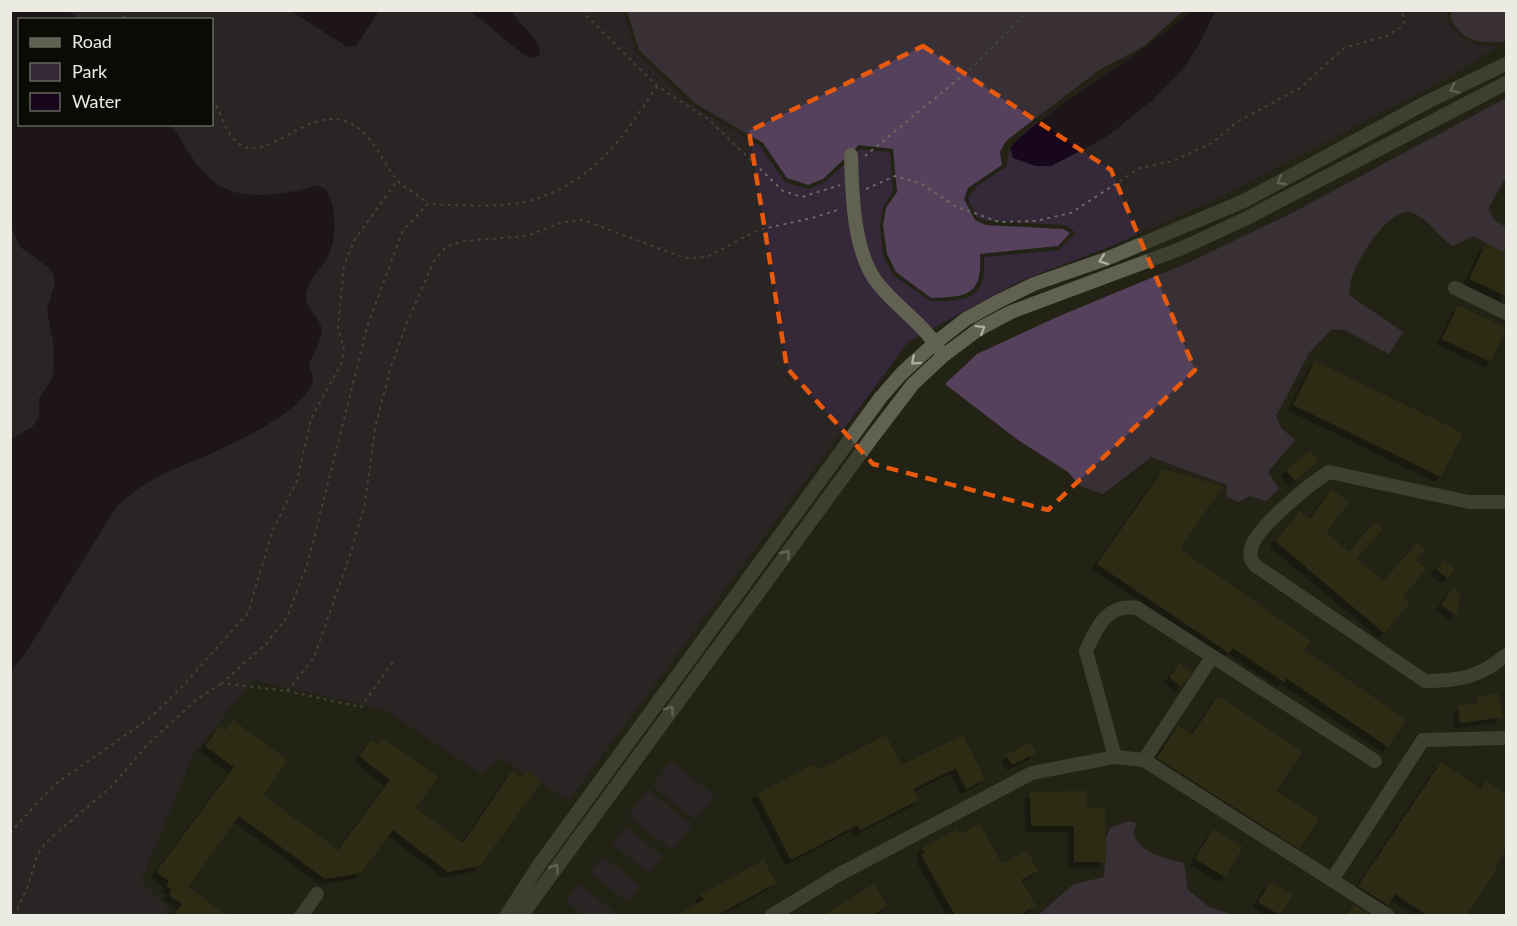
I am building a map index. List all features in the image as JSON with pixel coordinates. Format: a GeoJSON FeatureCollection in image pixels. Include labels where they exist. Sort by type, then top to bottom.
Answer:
{"type":"FeatureCollection","features":[{"type":"Feature","properties":{"kind":"lane"},"geometry":{"type":"LineString","coordinates":[[506,915],[545,856],[881,397],[902,373],[935,343],[966,319],[999,301],[1034,284],[1106,259],[1244,201],[1429,101],[1506,64]]}},
{"type":"Feature","properties":{"kind":"lane"},"geometry":{"type":"LineString","coordinates":[[521,915],[881,426],[913,384],[944,356],[979,329],[1011,312],[1180,249],[1245,219],[1506,83]]}},
{"type":"Feature","properties":{"kind":"lane"},"geometry":{"type":"LineString","coordinates":[[851,160],[852,205],[864,257],[877,283],[935,343],[944,356]]}},
{"type":"Feature","properties":{"kind":"lane"},"geometry":{"type":"LineString","coordinates":[[1455,288],[1506,313]]}},
{"type":"Feature","properties":{"kind":"lane"},"geometry":{"type":"LineString","coordinates":[[1506,502],[1469,502],[1329,472],[1306,486],[1258,535],[1251,546],[1250,558],[1256,566],[1425,681],[1452,681],[1489,670],[1506,655]]}},
{"type":"Feature","properties":{"kind":"lane"},"geometry":{"type":"LineString","coordinates":[[1115,757],[1086,651],[1097,628],[1110,611],[1125,606],[1137,608],[1375,761]]}},
{"type":"Feature","properties":{"kind":"lane"},"geometry":{"type":"LineString","coordinates":[[1144,759],[1212,657]]}},
{"type":"Feature","properties":{"kind":"lane"},"geometry":{"type":"LineString","coordinates":[[1332,880],[1423,740],[1506,738]]}},
{"type":"Feature","properties":{"kind":"lane"},"geometry":{"type":"LineString","coordinates":[[771,915],[838,875],[1032,772],[1115,757],[1144,759],[1388,915]]}},
{"type":"Feature","properties":{"kind":"lane"},"geometry":{"type":"LineString","coordinates":[[301,915],[317,894]]}},
{"type":"Feature","properties":{"kind":"path"},"geometry":{"type":"LineString","coordinates":[[580,10],[657,86],[708,119],[783,191],[802,197],[851,182]]}},
{"type":"Feature","properties":{"kind":"path"},"geometry":{"type":"LineString","coordinates":[[851,160],[874,150],[974,66],[1029,10]]}},
{"type":"Feature","properties":{"kind":"path"},"geometry":{"type":"LineString","coordinates":[[287,691],[314,658],[351,552],[365,503],[375,428],[390,370],[407,322],[434,261],[446,247],[463,242],[526,236],[563,222],[583,220],[685,258],[707,257],[758,230],[812,219],[852,205],[866,189],[895,176],[922,184],[955,206],[999,222],[1035,221],[1071,213],[1140,168],[1173,160],[1212,143],[1237,122],[1300,88],[1344,48],[1386,36],[1400,28],[1404,21],[1401,10]]}},
{"type":"Feature","properties":{"kind":"path"},"geometry":{"type":"LineString","coordinates":[[14,915],[28,886],[37,856],[46,842],[111,787],[163,730],[196,700],[222,683],[267,644],[287,617],[308,562],[368,324],[402,230],[428,204],[523,202],[552,193],[588,172],[623,139],[657,86]]}},
{"type":"Feature","properties":{"kind":"path"},"geometry":{"type":"LineString","coordinates":[[213,101],[231,136],[240,145],[250,149],[280,140],[299,127],[317,121],[343,120],[364,132],[397,181],[420,194],[428,204]]}},
{"type":"Feature","properties":{"kind":"path"},"geometry":{"type":"LineString","coordinates":[[10,833],[54,785],[150,718],[179,690],[248,613],[272,532],[297,481],[311,419],[341,364],[344,350],[338,328],[344,265],[355,239],[397,181]]}},
{"type":"Feature","properties":{"kind":"path"},"geometry":{"type":"LineString","coordinates":[[222,683],[287,691],[361,707],[395,659]]}},
{"type":"Feature","properties":{"kind":"highlighted area"},"geometry":{"type":"Polygon","coordinates":[[[923,46],[1111,170],[1195,370],[1048,510],[873,464],[787,368],[749,131],[923,46]]]}},
{"type":"Feature","properties":{"kind":"green space"},"geometry":{"type":"Polygon","coordinates":[[[10,11],[623,11],[636,52],[694,107],[760,146],[785,182],[808,189],[825,182],[861,149],[890,152],[893,191],[883,207],[880,225],[883,255],[893,275],[930,301],[954,300],[972,295],[982,282],[984,257],[1059,250],[1076,233],[1065,225],[987,221],[977,217],[968,199],[977,186],[1006,167],[1010,148],[1028,129],[1090,83],[1144,49],[1191,11],[1449,11],[1446,17],[1450,25],[1461,36],[1473,43],[1498,46],[1453,75],[1221,197],[1109,247],[1020,281],[908,342],[569,800],[501,758],[482,774],[384,709],[252,680],[193,755],[141,881],[169,908],[163,915],[11,916],[10,11]]]}},
{"type":"Feature","properties":{"kind":"green space"},"geometry":{"type":"Polygon","coordinates":[[[671,761],[715,796],[696,820],[652,786],[671,761]]]}},
{"type":"Feature","properties":{"kind":"green space"},"geometry":{"type":"Polygon","coordinates":[[[648,790],[692,825],[672,850],[628,816],[648,790]]]}},
{"type":"Feature","properties":{"kind":"green space"},"geometry":{"type":"Polygon","coordinates":[[[626,826],[662,856],[648,873],[612,843],[626,826]]]}},
{"type":"Feature","properties":{"kind":"green space"},"geometry":{"type":"Polygon","coordinates":[[[603,856],[640,886],[627,902],[590,872],[603,856]]]}},
{"type":"Feature","properties":{"kind":"green space"},"geometry":{"type":"Polygon","coordinates":[[[580,884],[617,915],[583,915],[566,901],[580,884]]]}},
{"type":"Feature","properties":{"kind":"shaded area"},"geometry":{"type":"Polygon","coordinates":[[[627,11],[1183,11],[1144,46],[1099,70],[1006,141],[1000,152],[1002,165],[968,188],[964,199],[975,220],[986,225],[1063,229],[1070,233],[1058,246],[980,254],[979,278],[971,291],[955,296],[931,298],[896,272],[887,254],[883,225],[886,208],[897,192],[893,149],[859,145],[823,179],[808,185],[787,178],[763,143],[696,104],[639,50],[627,11]]]}},
{"type":"Feature","properties":{"kind":"shaded area"},"geometry":{"type":"Polygon","coordinates":[[[1452,11],[1506,11],[1506,41],[1473,40],[1455,25],[1450,17],[1452,11]]]}},
{"type":"Feature","properties":{"kind":"shaded area"},"geometry":{"type":"Polygon","coordinates":[[[1506,98],[1506,177],[1488,209],[1495,221],[1506,227],[1506,254],[1473,236],[1453,246],[1413,213],[1404,212],[1385,224],[1355,268],[1349,295],[1403,332],[1389,354],[1345,330],[1332,329],[1309,353],[1276,416],[1281,428],[1295,440],[1268,472],[1279,489],[1266,501],[1250,496],[1239,502],[1226,497],[1227,485],[1151,457],[1103,494],[1080,486],[1068,472],[1018,440],[945,384],[977,354],[1057,317],[1192,261],[1292,213],[1506,98]]]}},
{"type":"Feature","properties":{"kind":"shaded area"},"geometry":{"type":"Polygon","coordinates":[[[1128,821],[1137,823],[1133,833],[1147,851],[1184,863],[1188,890],[1208,906],[1232,915],[1037,916],[1074,884],[1104,877],[1106,838],[1110,828],[1128,821]]]}},
{"type":"Feature","properties":{"kind":"water"},"geometry":{"type":"Polygon","coordinates":[[[11,10],[67,11],[79,18],[18,18],[18,126],[173,126],[200,168],[222,187],[253,195],[290,192],[315,185],[326,189],[335,222],[328,257],[313,278],[306,293],[307,303],[321,326],[321,331],[309,366],[313,379],[306,393],[292,408],[272,422],[223,448],[156,477],[117,506],[25,654],[11,672],[11,439],[32,427],[39,417],[39,398],[53,377],[54,347],[47,311],[55,282],[53,273],[48,267],[20,247],[11,226],[11,10]]]}},
{"type":"Feature","properties":{"kind":"water"},"geometry":{"type":"Polygon","coordinates":[[[1191,10],[1215,11],[1199,45],[1183,69],[1153,100],[1105,138],[1051,166],[1036,166],[1013,158],[1010,148],[1032,127],[1159,37],[1191,10]]]}},
{"type":"Feature","properties":{"kind":"water"},"geometry":{"type":"Polygon","coordinates":[[[291,11],[379,11],[356,46],[347,47],[291,11]]]}},
{"type":"Feature","properties":{"kind":"water"},"geometry":{"type":"Polygon","coordinates":[[[470,11],[511,11],[539,45],[540,55],[533,58],[524,55],[470,11]]]}},
{"type":"Feature","properties":{"kind":"building"},"geometry":{"type":"Polygon","coordinates":[[[1486,244],[1506,253],[1506,296],[1469,279],[1486,244]]]}},
{"type":"Feature","properties":{"kind":"building"},"geometry":{"type":"Polygon","coordinates":[[[1458,305],[1506,328],[1491,362],[1442,339],[1458,305]]]}},
{"type":"Feature","properties":{"kind":"building"},"geometry":{"type":"Polygon","coordinates":[[[1315,361],[1463,433],[1441,477],[1293,405],[1315,361]]]}},
{"type":"Feature","properties":{"kind":"building"},"geometry":{"type":"Polygon","coordinates":[[[1310,451],[1318,461],[1295,481],[1286,470],[1310,451]]]}},
{"type":"Feature","properties":{"kind":"building"},"geometry":{"type":"Polygon","coordinates":[[[1163,469],[1223,486],[1180,549],[1311,641],[1304,650],[1406,719],[1388,747],[1286,678],[1284,682],[1233,648],[1229,653],[1097,564],[1163,469]]]}},
{"type":"Feature","properties":{"kind":"building"},"geometry":{"type":"Polygon","coordinates":[[[1332,489],[1349,502],[1326,532],[1349,552],[1375,521],[1383,528],[1357,559],[1383,581],[1418,542],[1425,549],[1416,560],[1426,569],[1402,597],[1410,603],[1384,633],[1275,541],[1300,511],[1310,519],[1332,489]]]}},
{"type":"Feature","properties":{"kind":"building"},"geometry":{"type":"Polygon","coordinates":[[[1444,560],[1455,569],[1447,578],[1436,569],[1444,560]]]}},
{"type":"Feature","properties":{"kind":"building"},"geometry":{"type":"Polygon","coordinates":[[[1453,588],[1460,593],[1457,616],[1441,605],[1453,588]]]}},
{"type":"Feature","properties":{"kind":"building"},"geometry":{"type":"Polygon","coordinates":[[[1180,663],[1192,672],[1181,687],[1169,677],[1180,663]]]}},
{"type":"Feature","properties":{"kind":"building"},"geometry":{"type":"Polygon","coordinates":[[[1498,693],[1503,717],[1460,723],[1458,706],[1478,703],[1476,698],[1498,693]]]}},
{"type":"Feature","properties":{"kind":"building"},"geometry":{"type":"Polygon","coordinates":[[[1218,696],[1302,752],[1276,791],[1319,819],[1299,849],[1157,758],[1178,725],[1192,735],[1218,696]]]}},
{"type":"Feature","properties":{"kind":"building"},"geometry":{"type":"Polygon","coordinates":[[[233,720],[288,760],[263,795],[338,850],[390,780],[359,756],[371,740],[378,744],[383,738],[438,777],[416,808],[463,843],[512,771],[522,777],[527,770],[542,781],[480,866],[448,872],[393,830],[361,873],[325,879],[239,816],[188,887],[227,915],[174,915],[182,904],[169,895],[172,890],[166,886],[169,881],[156,872],[234,767],[205,746],[220,726],[225,730],[233,720]]]}},
{"type":"Feature","properties":{"kind":"building"},"geometry":{"type":"Polygon","coordinates":[[[886,735],[901,765],[963,735],[985,779],[966,789],[956,768],[913,789],[919,800],[860,830],[857,825],[791,860],[757,794],[814,764],[818,770],[886,735]]]}},
{"type":"Feature","properties":{"kind":"building"},"geometry":{"type":"Polygon","coordinates":[[[1031,742],[1036,753],[1012,765],[1006,755],[1031,742]]]}},
{"type":"Feature","properties":{"kind":"building"},"geometry":{"type":"Polygon","coordinates":[[[1441,762],[1481,789],[1486,781],[1506,795],[1506,849],[1494,868],[1497,869],[1467,915],[1427,915],[1395,894],[1388,905],[1358,886],[1441,762]]]}},
{"type":"Feature","properties":{"kind":"building"},"geometry":{"type":"Polygon","coordinates":[[[1087,791],[1087,808],[1105,808],[1106,862],[1074,862],[1074,826],[1031,826],[1030,792],[1087,791]]]}},
{"type":"Feature","properties":{"kind":"building"},"geometry":{"type":"Polygon","coordinates":[[[980,824],[1002,864],[1027,850],[1038,871],[1021,880],[1036,906],[1019,915],[955,915],[921,855],[925,852],[922,848],[957,829],[960,834],[980,824]]]}},
{"type":"Feature","properties":{"kind":"building"},"geometry":{"type":"Polygon","coordinates":[[[1213,829],[1243,847],[1225,877],[1195,859],[1213,829]]]}},
{"type":"Feature","properties":{"kind":"building"},"geometry":{"type":"Polygon","coordinates":[[[764,860],[776,883],[717,915],[676,915],[704,900],[700,895],[764,860]]]}},
{"type":"Feature","properties":{"kind":"building"},"geometry":{"type":"Polygon","coordinates":[[[1270,882],[1293,895],[1280,915],[1258,902],[1270,882]]]}},
{"type":"Feature","properties":{"kind":"building"},"geometry":{"type":"Polygon","coordinates":[[[874,884],[887,906],[873,915],[824,915],[874,884]]]}},
{"type":"Feature","properties":{"kind":"building"},"geometry":{"type":"Polygon","coordinates":[[[1354,905],[1371,915],[1347,915],[1354,905]]]}}]}
